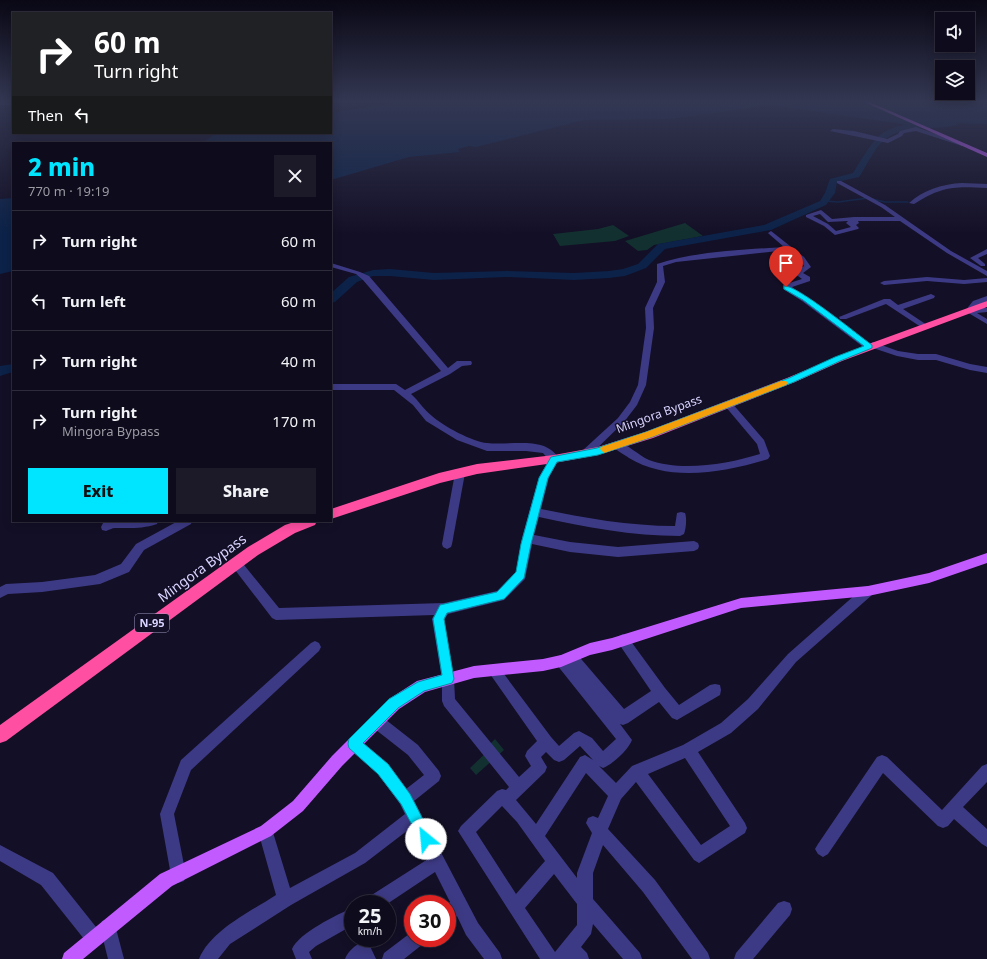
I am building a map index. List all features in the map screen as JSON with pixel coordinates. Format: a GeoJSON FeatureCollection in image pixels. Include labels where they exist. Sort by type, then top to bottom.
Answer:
{"type":"FeatureCollection","features":[{"type":"Feature","properties":{"kind":"highway","name":"Mingora Bypass"},"geometry":{"type":"LineString","coordinates":[[332,514],[439,478],[477,469],[585,454],[617,445],[792,380],[871,346],[987,304]]}},
{"type":"Feature","properties":{"kind":"highway","name":"Mingora Bypass"},"geometry":{"type":"LineString","coordinates":[[0,735],[236,562],[290,529],[308,522]]}},
{"type":"Feature","properties":{"kind":"main road"},"geometry":{"type":"LineString","coordinates":[[968,146],[987,154]]}},
{"type":"Feature","properties":{"kind":"main road"},"geometry":{"type":"LineString","coordinates":[[70,959],[166,880],[266,831],[298,806],[354,744],[394,704],[422,686],[474,672],[543,665],[566,659],[590,649],[742,604],[868,591],[929,578],[987,558]]}},
{"type":"Feature","properties":{"kind":"street"},"geometry":{"type":"LineString","coordinates":[[839,182],[883,206],[900,219],[985,270]]}},
{"type":"Feature","properties":{"kind":"street"},"geometry":{"type":"LineString","coordinates":[[912,202],[936,189],[945,187],[960,185],[987,186]]}},
{"type":"Feature","properties":{"kind":"street"},"geometry":{"type":"LineString","coordinates":[[854,219],[856,223],[849,224],[856,228],[835,233],[826,225],[808,216],[820,212],[830,221],[854,219],[900,219]]}},
{"type":"Feature","properties":{"kind":"street"},"geometry":{"type":"LineString","coordinates":[[771,233],[802,258],[808,267],[798,273],[807,279],[786,287],[806,299],[871,346],[918,357],[936,356],[970,367],[987,370]]}},
{"type":"Feature","properties":{"kind":"street"},"geometry":{"type":"LineString","coordinates":[[585,454],[621,420],[634,403],[642,385],[650,328],[649,308],[661,282],[659,266],[675,260],[702,256],[790,248]]}},
{"type":"Feature","properties":{"kind":"street"},"geometry":{"type":"LineString","coordinates":[[985,270],[973,258],[987,251]]}},
{"type":"Feature","properties":{"kind":"street"},"geometry":{"type":"LineString","coordinates":[[332,265],[358,273],[366,278],[447,372]]}},
{"type":"Feature","properties":{"kind":"street"},"geometry":{"type":"LineString","coordinates":[[884,283],[928,280],[964,282],[987,280]]}},
{"type":"Feature","properties":{"kind":"street"},"geometry":{"type":"LineString","coordinates":[[897,308],[931,296]]}},
{"type":"Feature","properties":{"kind":"street"},"geometry":{"type":"LineString","coordinates":[[969,311],[976,302],[987,298]]}},
{"type":"Feature","properties":{"kind":"street"},"geometry":{"type":"LineString","coordinates":[[843,317],[887,301],[924,327]]}},
{"type":"Feature","properties":{"kind":"street"},"geometry":{"type":"LineString","coordinates":[[969,311],[987,310]]}},
{"type":"Feature","properties":{"kind":"street"},"geometry":{"type":"LineString","coordinates":[[969,311],[987,322]]}},
{"type":"Feature","properties":{"kind":"street"},"geometry":{"type":"LineString","coordinates":[[404,394],[447,372],[460,363],[468,363]]}},
{"type":"Feature","properties":{"kind":"street"},"geometry":{"type":"LineString","coordinates":[[236,562],[276,614],[444,609],[500,596],[520,574],[544,478],[554,459],[546,450],[526,447],[487,447],[472,443],[443,429],[429,419],[416,403],[396,387],[332,387]]}},
{"type":"Feature","properties":{"kind":"street"},"geometry":{"type":"LineString","coordinates":[[617,445],[635,457],[655,465],[681,468],[704,468],[729,465],[748,462],[765,456],[761,443],[728,404]]}},
{"type":"Feature","properties":{"kind":"street"},"geometry":{"type":"LineString","coordinates":[[447,544],[460,473]]}},
{"type":"Feature","properties":{"kind":"street"},"geometry":{"type":"LineString","coordinates":[[535,512],[599,526],[652,531],[680,531],[681,516]]}},
{"type":"Feature","properties":{"kind":"street"},"geometry":{"type":"LineString","coordinates":[[108,522],[106,527],[112,523],[118,525],[142,524],[149,522]]}},
{"type":"Feature","properties":{"kind":"street"},"geometry":{"type":"LineString","coordinates":[[0,593],[6,590],[96,580],[125,568],[140,547],[185,522]]}},
{"type":"Feature","properties":{"kind":"street"},"geometry":{"type":"LineString","coordinates":[[528,538],[570,547],[618,552],[694,546]]}},
{"type":"Feature","properties":{"kind":"street"},"geometry":{"type":"LineString","coordinates":[[570,955],[585,928],[585,873],[596,827],[616,794],[636,771],[688,750],[726,728],[753,704],[792,658],[868,591]]}},
{"type":"Feature","properties":{"kind":"street"},"geometry":{"type":"LineString","coordinates":[[444,609],[438,619],[448,679],[449,701],[519,788]]}},
{"type":"Feature","properties":{"kind":"street"},"geometry":{"type":"LineString","coordinates":[[623,640],[660,693],[678,713],[714,690]]}},
{"type":"Feature","properties":{"kind":"street"},"geometry":{"type":"LineString","coordinates":[[178,875],[167,814],[186,765],[315,647]]}},
{"type":"Feature","properties":{"kind":"street"},"geometry":{"type":"LineString","coordinates":[[566,659],[623,718],[660,693]]}},
{"type":"Feature","properties":{"kind":"street"},"geometry":{"type":"LineString","coordinates":[[494,670],[546,742],[559,755],[579,738],[587,744],[602,761],[625,740],[566,659]]}},
{"type":"Feature","properties":{"kind":"street"},"geometry":{"type":"LineString","coordinates":[[376,721],[413,750],[434,776],[405,799]]}},
{"type":"Feature","properties":{"kind":"street"},"geometry":{"type":"LineString","coordinates":[[506,800],[540,767],[532,756],[546,742]]}},
{"type":"Feature","properties":{"kind":"street"},"geometry":{"type":"LineString","coordinates":[[354,744],[383,769],[405,799],[472,929],[494,959]]}},
{"type":"Feature","properties":{"kind":"street"},"geometry":{"type":"LineString","coordinates":[[636,771],[699,855],[740,828],[688,750]]}},
{"type":"Feature","properties":{"kind":"street"},"geometry":{"type":"LineString","coordinates":[[536,836],[585,762],[616,794]]}},
{"type":"Feature","properties":{"kind":"street"},"geometry":{"type":"LineString","coordinates":[[823,849],[882,762],[943,821],[953,808],[987,772]]}},
{"type":"Feature","properties":{"kind":"street"},"geometry":{"type":"LineString","coordinates":[[550,959],[466,831],[502,796],[522,817],[585,902],[634,959]]}},
{"type":"Feature","properties":{"kind":"street"},"geometry":{"type":"LineString","coordinates":[[953,808],[987,839]]}},
{"type":"Feature","properties":{"kind":"street"},"geometry":{"type":"LineString","coordinates":[[207,959],[224,938],[285,899],[360,858],[414,816]]}},
{"type":"Feature","properties":{"kind":"street"},"geometry":{"type":"LineString","coordinates":[[596,827],[649,886],[702,959]]}},
{"type":"Feature","properties":{"kind":"street"},"geometry":{"type":"LineString","coordinates":[[266,831],[285,899]]}},
{"type":"Feature","properties":{"kind":"street"},"geometry":{"type":"LineString","coordinates":[[0,853],[47,880],[94,938]]}},
{"type":"Feature","properties":{"kind":"street"},"geometry":{"type":"LineString","coordinates":[[387,895],[438,861]]}},
{"type":"Feature","properties":{"kind":"street"},"geometry":{"type":"LineString","coordinates":[[515,907],[555,861]]}},
{"type":"Feature","properties":{"kind":"street"},"geometry":{"type":"LineString","coordinates":[[456,907],[460,904]]}},
{"type":"Feature","properties":{"kind":"street"},"geometry":{"type":"LineString","coordinates":[[742,959],[784,908]]}},
{"type":"Feature","properties":{"kind":"street"},"geometry":{"type":"LineString","coordinates":[[304,959],[300,949],[310,940],[344,921]]}},
{"type":"Feature","properties":{"kind":"street"},"geometry":{"type":"LineString","coordinates":[[108,927],[116,959]]}},
{"type":"Feature","properties":{"kind":"street"},"geometry":{"type":"LineString","coordinates":[[390,959],[405,947]]}},
{"type":"Feature","properties":{"kind":"street"},"geometry":{"type":"LineString","coordinates":[[353,959],[363,950],[368,959]]}},
{"type":"Feature","properties":{"kind":"green space"},"geometry":{"type":"Polygon","coordinates":[[[685,223],[703,236],[654,245],[647,250],[638,251],[625,241],[685,223]]]}},
{"type":"Feature","properties":{"kind":"green space"},"geometry":{"type":"Polygon","coordinates":[[[613,225],[629,236],[615,241],[560,246],[553,234],[598,229],[613,225]]]}},
{"type":"Feature","properties":{"kind":"green space"},"geometry":{"type":"Polygon","coordinates":[[[495,739],[504,750],[476,775],[470,768],[490,749],[488,746],[495,739]]]}},
{"type":"Feature","properties":{"kind":"water"},"geometry":{"type":"Polygon","coordinates":[[[332,146],[481,146],[469,146],[458,149],[460,152],[409,157],[332,180],[332,146]]]}},
{"type":"Feature","properties":{"kind":"water"},"geometry":{"type":"Polygon","coordinates":[[[12,198],[12,271],[0,274],[0,199],[12,198]]]}},
{"type":"Feature","properties":{"kind":"waterway"},"geometry":{"type":"LineString","coordinates":[[332,298],[353,280],[364,275],[381,272],[434,276],[506,274],[592,276],[625,272],[642,266],[662,246],[767,228],[823,203],[830,193],[833,181],[856,175],[875,146]]}},
{"type":"Feature","properties":{"kind":"waterway"},"geometry":{"type":"LineString","coordinates":[[825,201],[838,202],[868,198],[885,202],[908,202]]}},
{"type":"Feature","properties":{"kind":"waterway"},"geometry":{"type":"LineString","coordinates":[[0,371],[12,368]]}},
{"type":"Feature","properties":{"kind":"slow traffic"},"geometry":{"type":"LineString","coordinates":[[604,449],[649,434],[784,383]]}},
{"type":"Feature","properties":{"kind":"route"},"geometry":{"type":"LineString","coordinates":[[426,839],[405,799],[383,769],[354,744],[394,704],[422,686],[448,679],[438,619],[444,609],[500,596],[520,574],[526,544],[544,478],[554,459],[598,451],[649,434],[792,380],[869,346],[806,299],[786,287]]}}]}
